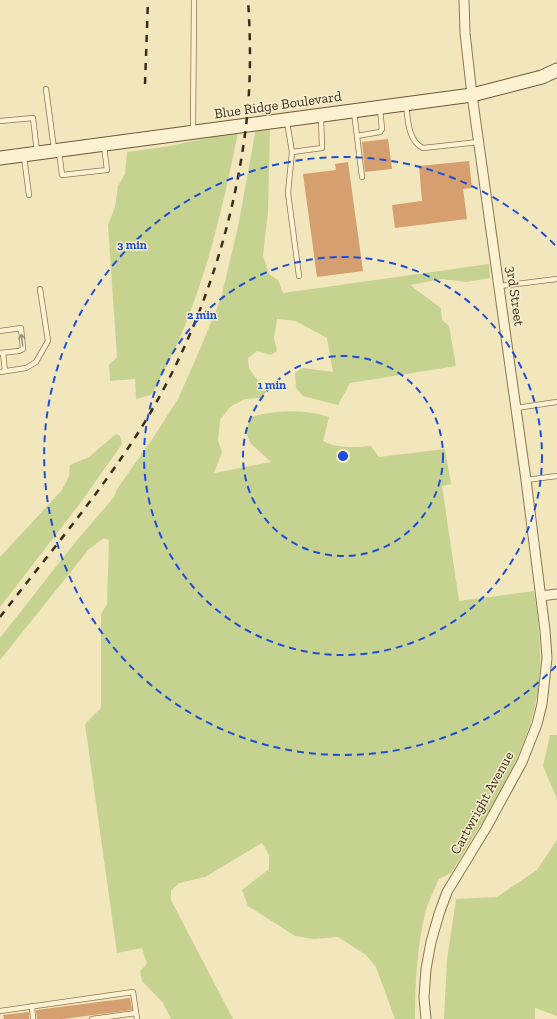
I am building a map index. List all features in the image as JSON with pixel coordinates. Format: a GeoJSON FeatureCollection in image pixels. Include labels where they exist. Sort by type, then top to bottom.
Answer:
{"type":"FeatureCollection","features":[{"type":"Feature","properties":{"kind":"main road","name":"Blue Ridge Boulevard"},"geometry":{"type":"LineString","coordinates":[[0,158],[472,95],[542,77],[557,70]]}},
{"type":"Feature","properties":{"kind":"street","name":"3rd Street"},"geometry":{"type":"LineString","coordinates":[[464,0],[465,33],[478,142],[500,286],[541,596]]}},
{"type":"Feature","properties":{"kind":"street"},"geometry":{"type":"LineString","coordinates":[[541,596],[557,594]]}},
{"type":"Feature","properties":{"kind":"street","name":"Cartwright Avenue"},"geometry":{"type":"LineString","coordinates":[[426,1019],[424,997],[426,969],[438,914],[447,892],[486,828],[522,762],[537,724],[544,691],[547,658],[541,596]]}},
{"type":"Feature","properties":{"kind":"lane"},"geometry":{"type":"LineString","coordinates":[[193,132],[194,0]]}},
{"type":"Feature","properties":{"kind":"lane"},"geometry":{"type":"LineString","coordinates":[[46,89],[62,176],[107,170],[104,144]]}},
{"type":"Feature","properties":{"kind":"lane"},"geometry":{"type":"LineString","coordinates":[[406,104],[412,137],[417,145],[423,148],[478,142]]}},
{"type":"Feature","properties":{"kind":"lane"},"geometry":{"type":"LineString","coordinates":[[357,136],[380,132],[382,129],[379,107]]}},
{"type":"Feature","properties":{"kind":"lane"},"geometry":{"type":"LineString","coordinates":[[353,111],[362,177]]}},
{"type":"Feature","properties":{"kind":"lane"},"geometry":{"type":"LineString","coordinates":[[292,152],[322,148],[321,115]]}},
{"type":"Feature","properties":{"kind":"lane"},"geometry":{"type":"LineString","coordinates":[[0,121],[33,118],[29,195]]}},
{"type":"Feature","properties":{"kind":"lane"},"geometry":{"type":"LineString","coordinates":[[286,120],[292,152],[288,193],[299,276]]}},
{"type":"Feature","properties":{"kind":"lane"},"geometry":{"type":"LineString","coordinates":[[500,286],[557,280]]}},
{"type":"Feature","properties":{"kind":"lane"},"geometry":{"type":"LineString","coordinates":[[0,331],[21,328],[23,349],[19,351],[2,353],[3,372],[26,368],[36,362],[48,341],[40,290]]}},
{"type":"Feature","properties":{"kind":"lane"},"geometry":{"type":"LineString","coordinates":[[516,408],[557,402]]}},
{"type":"Feature","properties":{"kind":"lane"},"geometry":{"type":"LineString","coordinates":[[526,480],[557,476]]}},
{"type":"Feature","properties":{"kind":"lane"},"geometry":{"type":"LineString","coordinates":[[0,1011],[132,992],[137,1019]]}},
{"type":"Feature","properties":{"kind":"lane"},"geometry":{"type":"LineString","coordinates":[[32,1006],[33,1019]]}},
{"type":"Feature","properties":{"kind":"lane"},"geometry":{"type":"LineString","coordinates":[[92,1019],[136,1013]]}},
{"type":"Feature","properties":{"kind":"green space"},"geometry":{"type":"Polygon","coordinates":[[[270,127],[268,212],[263,255],[269,274],[278,280],[283,293],[489,264],[490,278],[467,282],[442,279],[410,285],[441,308],[442,320],[449,326],[456,366],[350,383],[338,405],[303,396],[296,388],[295,373],[302,368],[333,372],[327,338],[296,321],[277,319],[274,338],[277,351],[271,355],[257,351],[248,358],[249,368],[266,392],[261,398],[245,399],[230,407],[220,420],[218,441],[222,452],[214,473],[271,462],[251,443],[247,432],[251,417],[270,413],[290,411],[319,414],[329,417],[323,441],[329,444],[341,446],[371,446],[379,457],[445,449],[451,484],[442,486],[459,601],[534,591],[539,630],[540,670],[537,698],[530,725],[520,751],[495,801],[451,873],[439,879],[429,901],[422,927],[418,952],[415,1019],[395,1019],[376,967],[366,955],[338,937],[314,939],[295,936],[248,906],[242,890],[269,869],[269,855],[262,843],[205,877],[179,883],[171,891],[171,900],[233,1019],[171,1019],[163,1003],[142,981],[140,971],[147,964],[142,948],[117,953],[85,724],[101,708],[101,614],[107,604],[109,540],[104,538],[89,549],[0,660],[0,638],[73,545],[114,497],[117,489],[151,441],[178,399],[221,298],[238,227],[256,128],[270,127]]]}},
{"type":"Feature","properties":{"kind":"green space"},"geometry":{"type":"Polygon","coordinates":[[[238,132],[215,234],[194,301],[182,333],[151,395],[136,399],[135,379],[110,381],[109,365],[117,357],[108,225],[115,207],[118,186],[125,174],[127,152],[164,147],[238,132]]]}},
{"type":"Feature","properties":{"kind":"green space"},"geometry":{"type":"Polygon","coordinates":[[[116,434],[120,436],[122,444],[81,502],[0,607],[0,557],[62,490],[69,476],[70,465],[89,457],[116,434]]]}},
{"type":"Feature","properties":{"kind":"green space"},"geometry":{"type":"Polygon","coordinates":[[[550,735],[557,735],[557,799],[543,766],[550,735]]]}},
{"type":"Feature","properties":{"kind":"green space"},"geometry":{"type":"Polygon","coordinates":[[[557,840],[557,1016],[535,1008],[535,1019],[444,1019],[447,960],[456,899],[497,897],[537,870],[557,840]]]}},
{"type":"Feature","properties":{"kind":"building"},"geometry":{"type":"Polygon","coordinates":[[[388,139],[392,169],[365,172],[362,142],[388,139]]]}},
{"type":"Feature","properties":{"kind":"building"},"geometry":{"type":"Polygon","coordinates":[[[469,161],[472,188],[463,189],[467,219],[395,228],[392,205],[422,201],[419,166],[469,161]]]}},
{"type":"Feature","properties":{"kind":"building"},"geometry":{"type":"Polygon","coordinates":[[[348,162],[363,271],[317,277],[303,174],[336,170],[335,164],[348,162]]]}},
{"type":"Feature","properties":{"kind":"building"},"geometry":{"type":"Polygon","coordinates":[[[130,998],[132,1010],[63,1019],[37,1019],[36,1010],[130,998]]]}},
{"type":"Feature","properties":{"kind":"building"},"geometry":{"type":"Polygon","coordinates":[[[29,1012],[29,1019],[4,1019],[3,1015],[29,1012]]]}},
{"type":"Feature","properties":{"kind":"railway"},"geometry":{"type":"LineString","coordinates":[[145,84],[148,0]]}},
{"type":"Feature","properties":{"kind":"railway"},"geometry":{"type":"LineString","coordinates":[[0,617],[88,504],[138,433],[177,363],[193,327],[208,289],[220,251],[239,173],[247,117],[249,84],[250,33],[248,0]]}}]}
